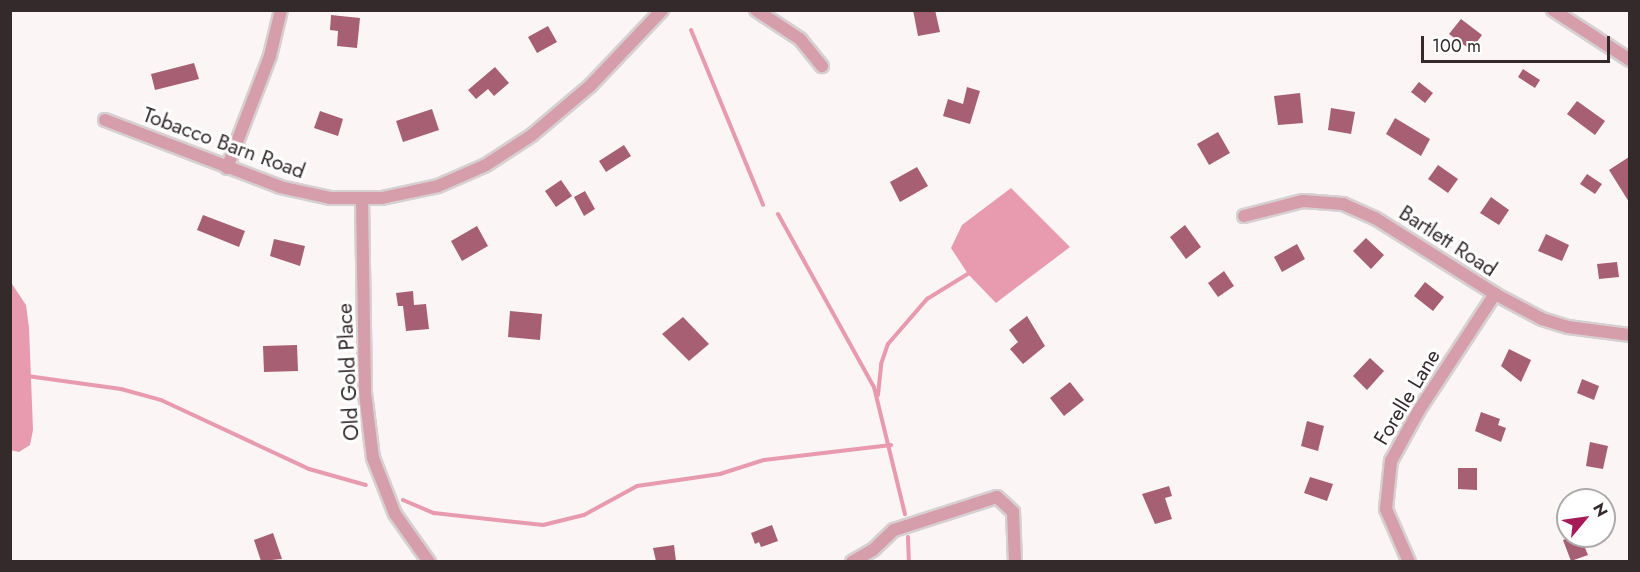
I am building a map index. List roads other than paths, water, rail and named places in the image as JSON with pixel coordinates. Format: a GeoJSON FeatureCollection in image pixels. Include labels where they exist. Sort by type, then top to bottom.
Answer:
{"type":"FeatureCollection","features":[{"type":"Feature","properties":{"kind":"street"},"geometry":{"type":"LineString","coordinates":[[227,168],[270,57],[281,10]]}},
{"type":"Feature","properties":{"kind":"street","name":"Tobacco Barn Road"},"geometry":{"type":"LineString","coordinates":[[105,120],[227,168],[293,191],[362,200],[438,186],[486,165],[532,135],[590,86],[662,10]]}},
{"type":"Feature","properties":{"kind":"street"},"geometry":{"type":"LineString","coordinates":[[756,10],[800,39],[822,66]]}},
{"type":"Feature","properties":{"kind":"street"},"geometry":{"type":"LineString","coordinates":[[1553,10],[1629,60]]}},
{"type":"Feature","properties":{"kind":"street","name":"Old Gold Place"},"geometry":{"type":"LineString","coordinates":[[362,200],[365,393],[373,458],[395,514],[429,561]]}},
{"type":"Feature","properties":{"kind":"street","name":"Bartlett Road"},"geometry":{"type":"LineString","coordinates":[[1244,216],[1303,201],[1343,204],[1375,218],[1495,294],[1542,319],[1568,327],[1629,335]]}},
{"type":"Feature","properties":{"kind":"street","name":"Forelle Lane"},"geometry":{"type":"LineString","coordinates":[[1409,561],[1386,509],[1390,461],[1419,410],[1495,294]]}},
{"type":"Feature","properties":{"kind":"street"},"geometry":{"type":"LineString","coordinates":[[852,561],[873,550],[894,530],[997,497],[1014,512],[1015,561]]}},
{"type":"Feature","properties":{"kind":"waterway"},"geometry":{"type":"LineString","coordinates":[[691,30],[763,205]]}},
{"type":"Feature","properties":{"kind":"waterway"},"geometry":{"type":"LineString","coordinates":[[778,214],[874,387],[905,514]]}},
{"type":"Feature","properties":{"kind":"waterway"},"geometry":{"type":"LineString","coordinates":[[878,395],[881,364],[888,344],[927,299],[971,272]]}},
{"type":"Feature","properties":{"kind":"waterway"},"geometry":{"type":"LineString","coordinates":[[27,376],[121,389],[161,400],[309,469],[366,485]]}},
{"type":"Feature","properties":{"kind":"waterway"},"geometry":{"type":"LineString","coordinates":[[403,500],[434,513],[543,525],[584,515],[637,486],[720,474],[764,460],[891,445]]}},
{"type":"Feature","properties":{"kind":"waterway"},"geometry":{"type":"LineString","coordinates":[[908,537],[909,562]]}}]}
